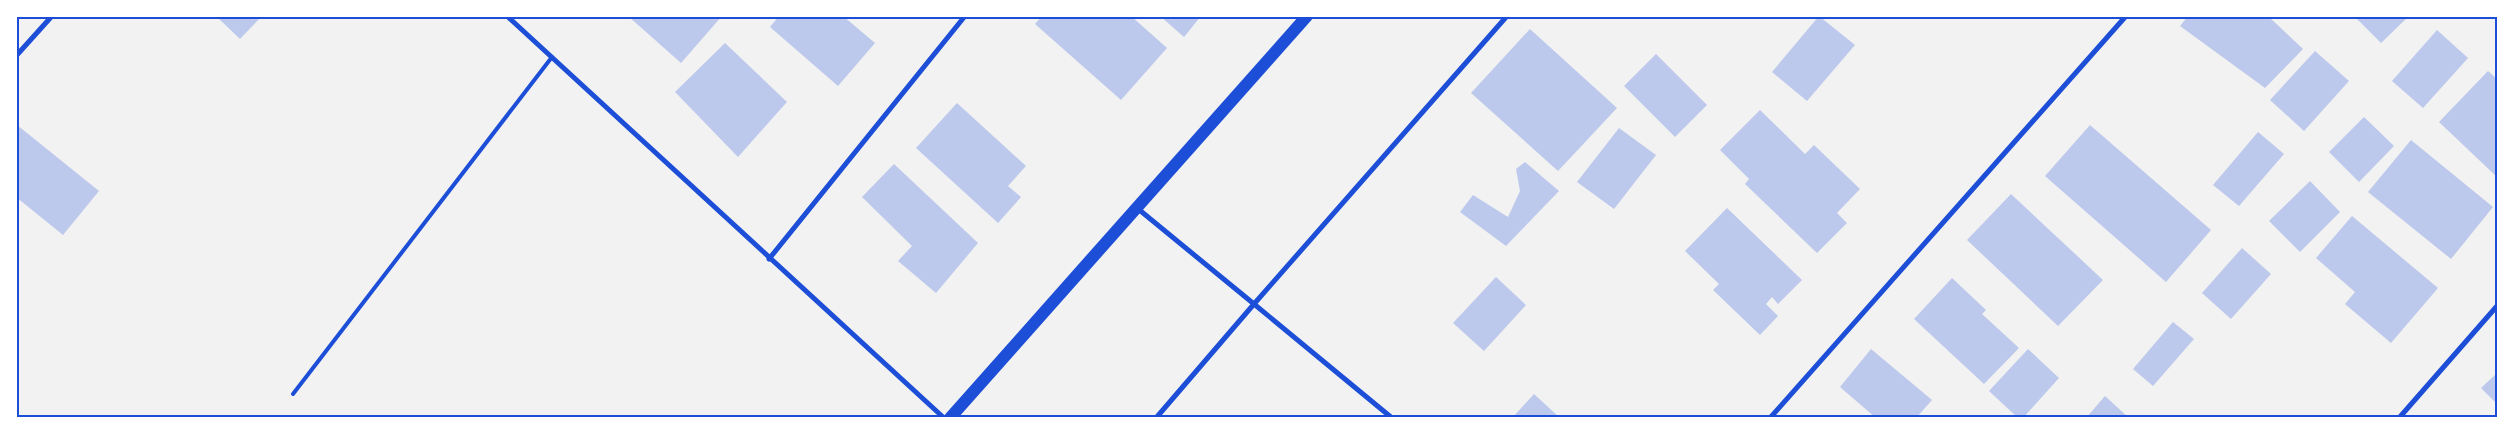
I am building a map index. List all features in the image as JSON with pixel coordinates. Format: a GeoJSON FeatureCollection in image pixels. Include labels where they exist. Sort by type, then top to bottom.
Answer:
{"type":"FeatureCollection","features":[{"type":"Feature","properties":{"kind":"main road"},"geometry":{"type":"LineString","coordinates":[[950,418],[1307,16]]}},
{"type":"Feature","properties":{"kind":"street"},"geometry":{"type":"LineString","coordinates":[[16,56],[52,16]]}},
{"type":"Feature","properties":{"kind":"street"},"geometry":{"type":"LineString","coordinates":[[769,259],[965,16]]}},
{"type":"Feature","properties":{"kind":"street"},"geometry":{"type":"LineString","coordinates":[[1156,418],[1507,16]]}},
{"type":"Feature","properties":{"kind":"street"},"geometry":{"type":"LineString","coordinates":[[1770,418],[2126,16]]}},
{"type":"Feature","properties":{"kind":"street"},"geometry":{"type":"LineString","coordinates":[[511,17],[769,259],[944,418]]}},
{"type":"Feature","properties":{"kind":"street"},"geometry":{"type":"LineString","coordinates":[[1137,208],[1392,418]]}},
{"type":"Feature","properties":{"kind":"street"},"geometry":{"type":"LineString","coordinates":[[2399,418],[2497,306]]}},
{"type":"Feature","properties":{"kind":"lane"},"geometry":{"type":"LineString","coordinates":[[293,394],[552,57]]}},
{"type":"Feature","properties":{"kind":"building"},"geometry":{"type":"Polygon","coordinates":[[[216,16],[262,16],[240,39],[216,16]]]}},
{"type":"Feature","properties":{"kind":"building"},"geometry":{"type":"Polygon","coordinates":[[[628,16],[722,16],[681,63],[628,16]]]}},
{"type":"Feature","properties":{"kind":"building"},"geometry":{"type":"Polygon","coordinates":[[[779,16],[843,16],[875,43],[838,86],[770,27],[779,16]]]}},
{"type":"Feature","properties":{"kind":"building"},"geometry":{"type":"Polygon","coordinates":[[[1042,16],[1131,16],[1167,48],[1121,100],[1035,24],[1042,16]]]}},
{"type":"Feature","properties":{"kind":"building"},"geometry":{"type":"Polygon","coordinates":[[[1160,16],[1201,16],[1184,37],[1160,16]]]}},
{"type":"Feature","properties":{"kind":"building"},"geometry":{"type":"Polygon","coordinates":[[[1819,16],[1855,45],[1807,101],[1772,72],[1819,16]]]}},
{"type":"Feature","properties":{"kind":"building"},"geometry":{"type":"Polygon","coordinates":[[[2188,16],[2268,16],[2303,49],[2265,88],[2180,26],[2188,16]]]}},
{"type":"Feature","properties":{"kind":"building"},"geometry":{"type":"Polygon","coordinates":[[[2360,16],[2409,16],[2381,43],[2357,19],[2360,16]]]}},
{"type":"Feature","properties":{"kind":"building"},"geometry":{"type":"Polygon","coordinates":[[[1530,29],[1617,108],[1558,171],[1471,93],[1530,29]]]}},
{"type":"Feature","properties":{"kind":"building"},"geometry":{"type":"Polygon","coordinates":[[[2437,30],[2468,58],[2423,108],[2392,81],[2437,30]]]}},
{"type":"Feature","properties":{"kind":"building"},"geometry":{"type":"Polygon","coordinates":[[[725,43],[787,102],[738,157],[675,92],[725,43]]]}},
{"type":"Feature","properties":{"kind":"building"},"geometry":{"type":"Polygon","coordinates":[[[2315,51],[2349,81],[2304,131],[2270,100],[2315,51]]]}},
{"type":"Feature","properties":{"kind":"building"},"geometry":{"type":"Polygon","coordinates":[[[1656,54],[1707,105],[1675,137],[1624,86],[1656,54]]]}},
{"type":"Feature","properties":{"kind":"building"},"geometry":{"type":"Polygon","coordinates":[[[2488,71],[2497,79],[2497,177],[2439,122],[2488,71]]]}},
{"type":"Feature","properties":{"kind":"building"},"geometry":{"type":"Polygon","coordinates":[[[957,103],[1026,166],[1008,186],[1021,197],[998,223],[916,148],[957,103]]]}},
{"type":"Feature","properties":{"kind":"building"},"geometry":{"type":"Polygon","coordinates":[[[1760,110],[1805,154],[1814,145],[1860,189],[1837,213],[1847,223],[1817,253],[1745,184],[1749,179],[1720,150],[1760,110]]]}},
{"type":"Feature","properties":{"kind":"building"},"geometry":{"type":"Polygon","coordinates":[[[2364,117],[2394,146],[2359,182],[2329,152],[2364,117]]]}},
{"type":"Feature","properties":{"kind":"building"},"geometry":{"type":"Polygon","coordinates":[[[17,125],[99,191],[63,235],[16,197],[17,125]]]}},
{"type":"Feature","properties":{"kind":"building"},"geometry":{"type":"Polygon","coordinates":[[[2090,125],[2211,230],[2166,282],[2045,176],[2090,125]]]}},
{"type":"Feature","properties":{"kind":"building"},"geometry":{"type":"Polygon","coordinates":[[[1619,128],[1656,155],[1614,209],[1577,182],[1619,128]]]}},
{"type":"Feature","properties":{"kind":"building"},"geometry":{"type":"Polygon","coordinates":[[[2258,132],[2284,154],[2239,206],[2213,185],[2258,132]]]}},
{"type":"Feature","properties":{"kind":"building"},"geometry":{"type":"Polygon","coordinates":[[[2411,140],[2493,207],[2451,259],[2368,192],[2411,140]]]}},
{"type":"Feature","properties":{"kind":"building"},"geometry":{"type":"Polygon","coordinates":[[[1525,162],[1559,191],[1506,246],[1460,212],[1473,195],[1508,217],[1520,191],[1516,169],[1525,162]]]}},
{"type":"Feature","properties":{"kind":"building"},"geometry":{"type":"Polygon","coordinates":[[[894,164],[978,243],[936,293],[898,261],[912,246],[862,197],[894,164]]]}},
{"type":"Feature","properties":{"kind":"building"},"geometry":{"type":"Polygon","coordinates":[[[2310,181],[2340,212],[2300,252],[2269,221],[2310,181]]]}},
{"type":"Feature","properties":{"kind":"building"},"geometry":{"type":"Polygon","coordinates":[[[2011,194],[2103,280],[2058,326],[1967,240],[2011,194]]]}},
{"type":"Feature","properties":{"kind":"building"},"geometry":{"type":"Polygon","coordinates":[[[1727,208],[1802,280],[1778,304],[1772,297],[1766,304],[1778,316],[1760,335],[1713,290],[1719,284],[1685,251],[1727,208]]]}},
{"type":"Feature","properties":{"kind":"building"},"geometry":{"type":"Polygon","coordinates":[[[2352,216],[2438,288],[2391,343],[2345,304],[2355,292],[2316,258],[2352,216]]]}},
{"type":"Feature","properties":{"kind":"building"},"geometry":{"type":"Polygon","coordinates":[[[2242,248],[2271,274],[2231,319],[2202,293],[2242,248]]]}},
{"type":"Feature","properties":{"kind":"building"},"geometry":{"type":"Polygon","coordinates":[[[1496,277],[1526,305],[1484,351],[1453,323],[1496,277]]]}},
{"type":"Feature","properties":{"kind":"building"},"geometry":{"type":"Polygon","coordinates":[[[1952,278],[1986,310],[1982,314],[2019,348],[1984,384],[1914,319],[1952,278]]]}},
{"type":"Feature","properties":{"kind":"building"},"geometry":{"type":"Polygon","coordinates":[[[2173,322],[2194,339],[2153,386],[2133,369],[2173,322]]]}},
{"type":"Feature","properties":{"kind":"building"},"geometry":{"type":"Polygon","coordinates":[[[1871,349],[1932,400],[1916,418],[1876,418],[1840,387],[1871,349]]]}},
{"type":"Feature","properties":{"kind":"building"},"geometry":{"type":"Polygon","coordinates":[[[2028,349],[2059,378],[2023,418],[2018,418],[1989,391],[2028,349]]]}},
{"type":"Feature","properties":{"kind":"building"},"geometry":{"type":"Polygon","coordinates":[[[2497,373],[2497,404],[2481,388],[2497,373]]]}},
{"type":"Feature","properties":{"kind":"building"},"geometry":{"type":"Polygon","coordinates":[[[1534,394],[1560,418],[1512,418],[1534,394]]]}},
{"type":"Feature","properties":{"kind":"building"},"geometry":{"type":"Polygon","coordinates":[[[2105,396],[2129,418],[2086,418],[2105,396]]]}}]}
